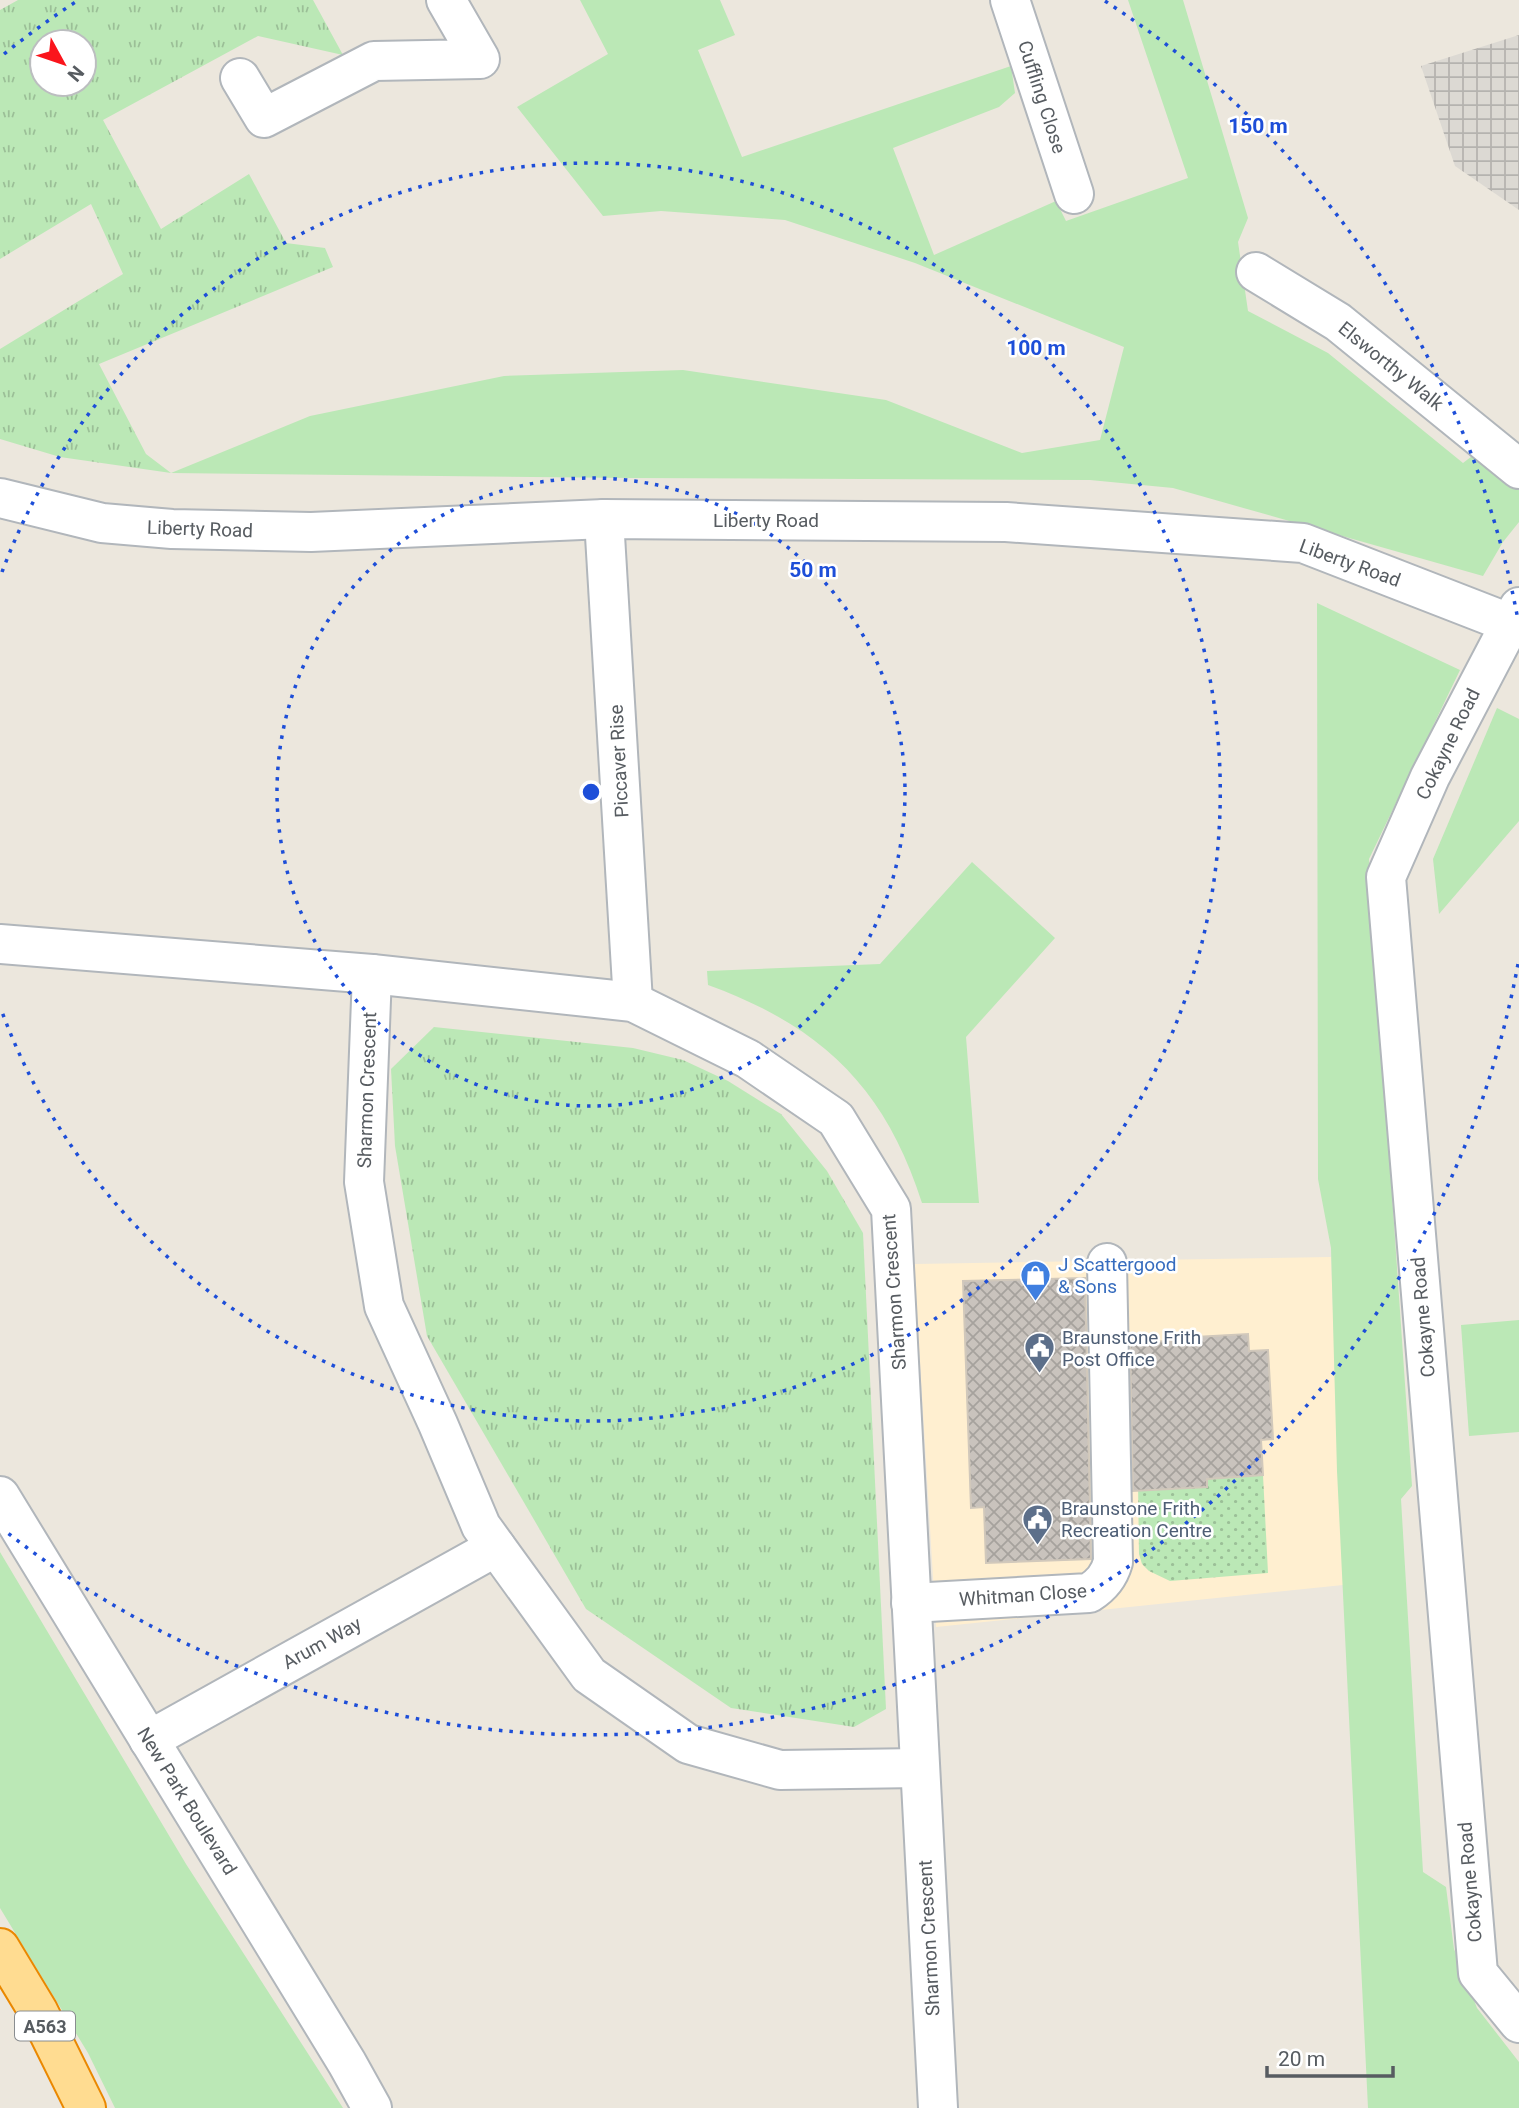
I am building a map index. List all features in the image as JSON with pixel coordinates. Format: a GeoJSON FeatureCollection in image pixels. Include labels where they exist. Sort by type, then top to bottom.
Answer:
{"type":"FeatureCollection","features":[{"type":"Feature","properties":{"kind":"highway","name":"A563"},"geometry":{"type":"LineString","coordinates":[[0,1948],[38,2011],[86,2108]]}},
{"type":"Feature","properties":{"kind":"street"},"geometry":{"type":"LineString","coordinates":[[240,78],[264,118],[374,61],[480,59],[446,0]]}},
{"type":"Feature","properties":{"kind":"street","name":"Cuffling Close"},"geometry":{"type":"LineString","coordinates":[[1010,0],[1074,194]]}},
{"type":"Feature","properties":{"kind":"street","name":"Elsworthy Walk"},"geometry":{"type":"LineString","coordinates":[[1256,272],[1338,322],[1519,470]]}},
{"type":"Feature","properties":{"kind":"street","name":"Liberty Road"},"geometry":{"type":"LineString","coordinates":[[0,498],[102,523],[172,529],[311,532],[604,519],[1006,522],[1303,543],[1516,620]]}},
{"type":"Feature","properties":{"kind":"street","name":"Piccaver Rise"},"geometry":{"type":"LineString","coordinates":[[604,519],[633,1002]]}},
{"type":"Feature","properties":{"kind":"street","name":"Cokayne Road"},"geometry":{"type":"LineString","coordinates":[[1516,620],[1430,777],[1386,877],[1478,1973],[1519,2024]]}},
{"type":"Feature","properties":{"kind":"street","name":"Sharmon Crescent"},"geometry":{"type":"LineString","coordinates":[[0,944],[372,974],[633,1002],[748,1059],[836,1119],[891,1209],[939,2108]]}},
{"type":"Feature","properties":{"kind":"street","name":"Sharmon Crescent"},"geometry":{"type":"LineString","coordinates":[[372,974],[363,1182],[384,1306],[481,1526],[495,1547],[589,1675],[688,1744],[780,1770],[920,1768]]}},
{"type":"Feature","properties":{"kind":"street","name":"Whitman Close"},"geometry":{"type":"LineString","coordinates":[[911,1603],[1089,1593],[1098,1588],[1110,1572],[1113,1562],[1107,1262]]}},
{"type":"Feature","properties":{"kind":"street","name":"New Park Boulevard"},"geometry":{"type":"LineString","coordinates":[[0,1496],[372,2108]]}},
{"type":"Feature","properties":{"kind":"street","name":"Arum Way"},"geometry":{"type":"LineString","coordinates":[[149,1740],[495,1547]]}},
{"type":"Feature","properties":{"kind":"shaded area"},"geometry":{"type":"Polygon","coordinates":[[[1519,35],[1519,210],[1455,166],[1421,66],[1519,35]]]}},
{"type":"Feature","properties":{"kind":"shaded area"},"geometry":{"type":"Polygon","coordinates":[[[1331,1257],[1343,1585],[936,1627],[914,1264],[1331,1257]]]}},
{"type":"Feature","properties":{"kind":"green space"},"geometry":{"type":"Polygon","coordinates":[[[18,0],[313,0],[343,55],[258,36],[103,120],[161,229],[249,174],[286,243],[325,248],[333,267],[99,364],[146,454],[171,473],[60,457],[0,439],[0,349],[123,274],[91,204],[0,259],[0,10],[18,0]]]}},
{"type":"Feature","properties":{"kind":"green space"},"geometry":{"type":"Polygon","coordinates":[[[580,0],[720,0],[735,35],[698,50],[742,157],[1011,66],[1015,93],[999,107],[893,148],[934,255],[1056,201],[1066,221],[1188,178],[1128,0],[1183,0],[1248,218],[1238,242],[1248,311],[1328,353],[1463,463],[1480,450],[1519,485],[1519,522],[1503,542],[1483,576],[1173,488],[1090,480],[171,473],[310,416],[504,376],[683,370],[886,400],[1022,453],[1100,440],[1124,347],[915,263],[785,220],[661,211],[603,216],[517,107],[608,54],[580,0]]]}},
{"type":"Feature","properties":{"kind":"green space"},"geometry":{"type":"Polygon","coordinates":[[[1317,603],[1460,670],[1369,859],[1412,1486],[1401,1499],[1423,1872],[1446,1887],[1454,1949],[1477,2008],[1519,2062],[1519,2108],[1368,2108],[1337,1471],[1331,1248],[1318,1179],[1317,603]]]}},
{"type":"Feature","properties":{"kind":"green space"},"geometry":{"type":"Polygon","coordinates":[[[1497,708],[1519,719],[1519,821],[1439,914],[1433,859],[1497,708]]]}},
{"type":"Feature","properties":{"kind":"green space"},"geometry":{"type":"Polygon","coordinates":[[[972,862],[1055,938],[966,1037],[979,1203],[922,1203],[907,1162],[889,1126],[868,1094],[844,1066],[816,1041],[784,1020],[748,1001],[708,985],[707,971],[880,964],[972,862]]]}},
{"type":"Feature","properties":{"kind":"green space"},"geometry":{"type":"Polygon","coordinates":[[[434,1027],[633,1048],[683,1060],[728,1081],[781,1114],[827,1171],[863,1233],[886,1709],[854,1727],[731,1708],[586,1609],[427,1336],[395,1146],[391,1069],[434,1027]]]}},
{"type":"Feature","properties":{"kind":"green space"},"geometry":{"type":"Polygon","coordinates":[[[1519,1320],[1519,1432],[1469,1436],[1461,1325],[1519,1320]]]}},
{"type":"Feature","properties":{"kind":"green space"},"geometry":{"type":"Polygon","coordinates":[[[1263,1475],[1268,1573],[1170,1581],[1149,1571],[1142,1564],[1139,1554],[1138,1482],[1207,1487],[1207,1479],[1263,1475]]]}},
{"type":"Feature","properties":{"kind":"green space"},"geometry":{"type":"Polygon","coordinates":[[[0,1552],[186,1864],[343,2108],[115,2108],[88,2053],[0,1908],[0,1552]]]}},
{"type":"Feature","properties":{"kind":"building"},"geometry":{"type":"Polygon","coordinates":[[[1085,1278],[1091,1559],[986,1563],[984,1507],[971,1508],[963,1281],[1085,1278]]]}},
{"type":"Feature","properties":{"kind":"building"},"geometry":{"type":"Polygon","coordinates":[[[1248,1334],[1249,1351],[1268,1350],[1273,1439],[1261,1440],[1263,1475],[1207,1479],[1207,1487],[1133,1491],[1130,1344],[1248,1334]]]}},
{"type":"Feature","properties":{"kind":"place","name":"J Scattergood & Sons"},"geometry":{"type":"Point","coordinates":[1035,1302]}},
{"type":"Feature","properties":{"kind":"place","name":"Braunstone Frith Post Office"},"geometry":{"type":"Point","coordinates":[1039,1375]}},
{"type":"Feature","properties":{"kind":"place","name":"Braunstone Frith Recreation Centre"},"geometry":{"type":"Point","coordinates":[1038,1546]}}]}
